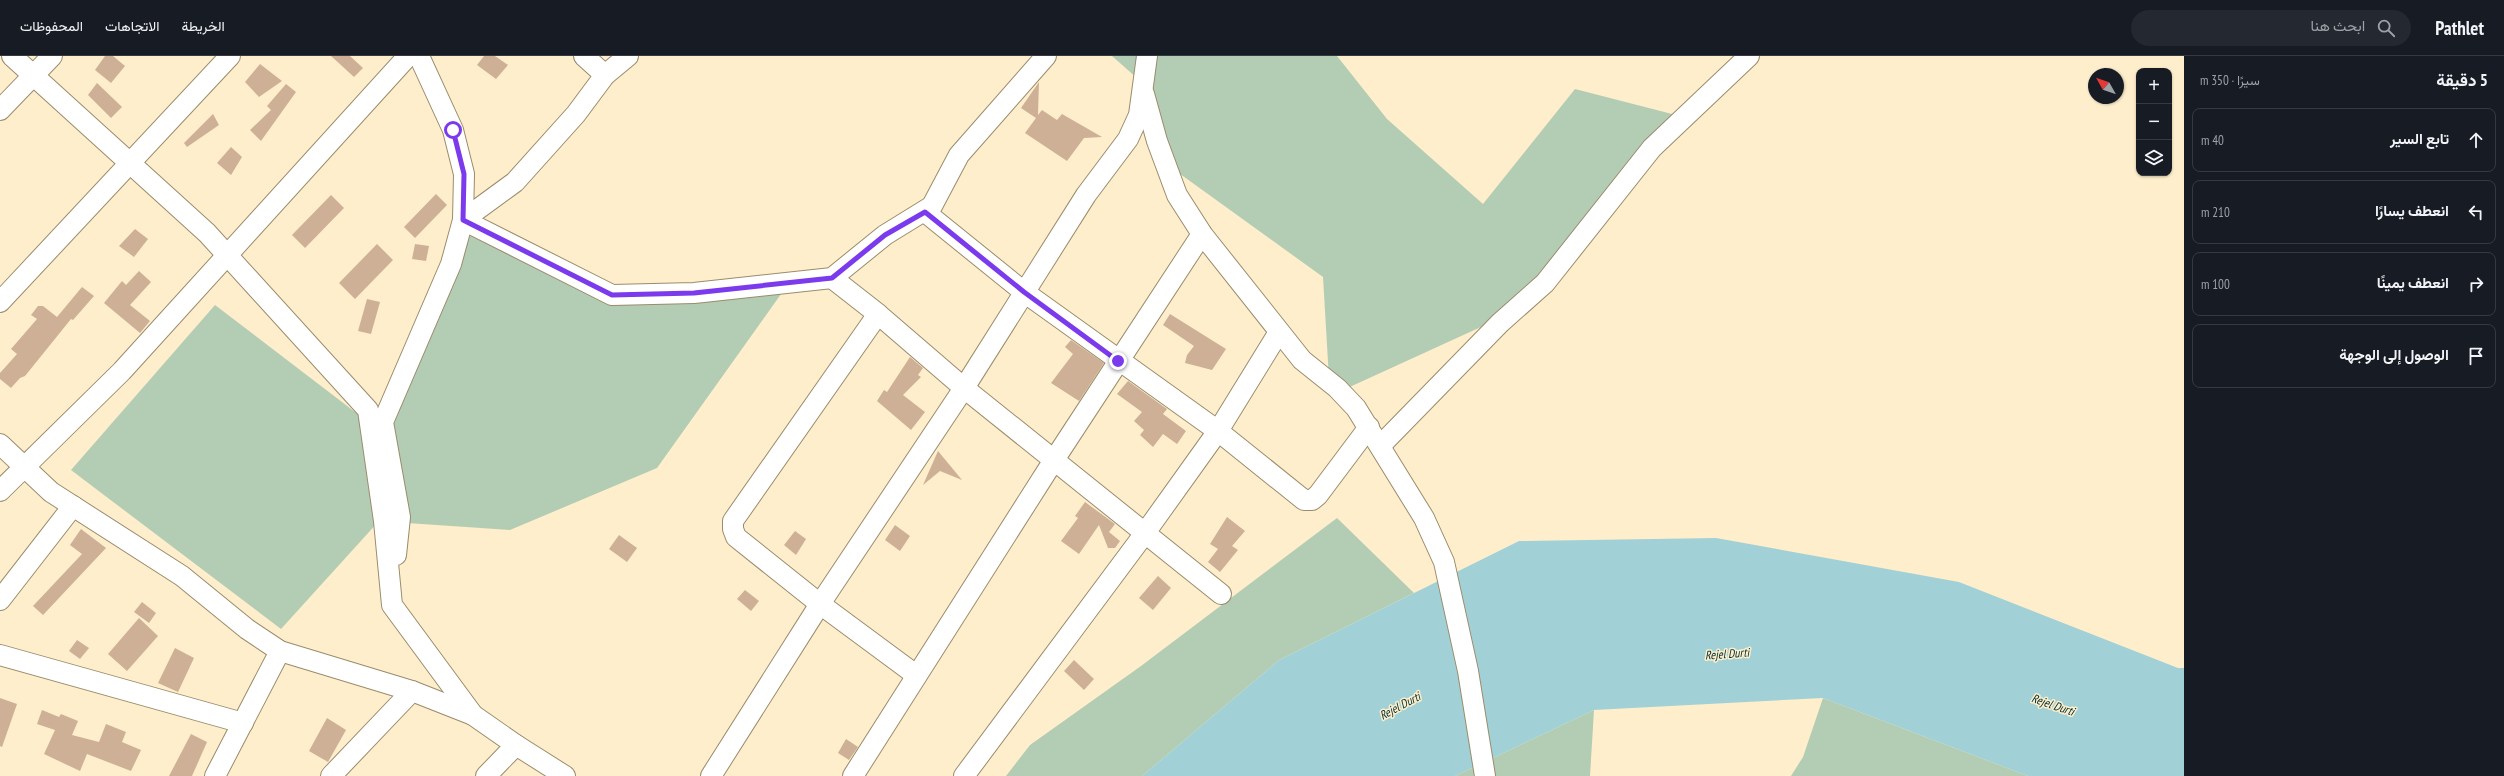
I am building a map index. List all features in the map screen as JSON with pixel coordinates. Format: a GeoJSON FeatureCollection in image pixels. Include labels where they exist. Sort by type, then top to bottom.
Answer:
{"type":"FeatureCollection","features":[{"type":"Feature","properties":{"kind":"street"},"geometry":{"type":"LineString","coordinates":[[12,56],[208,233],[227,256],[368,410],[384,521],[392,605],[473,715]]}},
{"type":"Feature","properties":{"kind":"street"},"geometry":{"type":"LineString","coordinates":[[0,110],[52,56]]}},
{"type":"Feature","properties":{"kind":"street"},"geometry":{"type":"LineString","coordinates":[[0,302],[230,56]]}},
{"type":"Feature","properties":{"kind":"street"},"geometry":{"type":"LineString","coordinates":[[0,491],[122,371],[408,56]]}},
{"type":"Feature","properties":{"kind":"street"},"geometry":{"type":"LineString","coordinates":[[392,605],[400,517],[383,422],[450,264],[463,220],[464,174],[453,130],[419,56]]}},
{"type":"Feature","properties":{"kind":"street"},"geometry":{"type":"LineString","coordinates":[[584,56],[605,75]]}},
{"type":"Feature","properties":{"kind":"street"},"geometry":{"type":"LineString","coordinates":[[463,220],[520,177],[576,114],[605,75],[628,56]]}},
{"type":"Feature","properties":{"kind":"street"},"geometry":{"type":"LineString","coordinates":[[463,220],[612,295],[694,293],[832,278],[885,235],[925,212],[940,196],[959,155],[1046,56]]}},
{"type":"Feature","properties":{"kind":"street"},"geometry":{"type":"LineString","coordinates":[[711,776],[820,604],[964,388],[1086,195],[1128,139],[1139,115],[1147,56]]}},
{"type":"Feature","properties":{"kind":"street"},"geometry":{"type":"LineString","coordinates":[[1380,446],[1500,323],[1545,283],[1652,148],[1750,56]]}},
{"type":"Feature","properties":{"kind":"street"},"geometry":{"type":"LineString","coordinates":[[1142,88],[1157,141],[1177,195],[1202,234],[1302,360],[1337,388],[1352,403],[1369,427],[1424,518],[1444,562],[1466,664],[1485,776]]}},
{"type":"Feature","properties":{"kind":"street"},"geometry":{"type":"LineString","coordinates":[[925,212],[1024,292],[1118,361],[1218,431],[1304,500],[1312,500],[1369,427]]}},
{"type":"Feature","properties":{"kind":"street"},"geometry":{"type":"LineString","coordinates":[[854,776],[916,675],[1054,460],[1202,234]]}},
{"type":"Feature","properties":{"kind":"street"},"geometry":{"type":"LineString","coordinates":[[832,278],[878,314],[964,388],[1221,594]]}},
{"type":"Feature","properties":{"kind":"street"},"geometry":{"type":"LineString","coordinates":[[878,314],[733,521],[732,529],[736,537],[820,604],[916,675]]}},
{"type":"Feature","properties":{"kind":"street"},"geometry":{"type":"LineString","coordinates":[[964,776],[1145,533],[1218,431],[1280,332]]}},
{"type":"Feature","properties":{"kind":"street"},"geometry":{"type":"LineString","coordinates":[[0,444],[51,492],[182,576],[247,629],[280,651],[412,691],[473,715],[516,746],[565,776]]}},
{"type":"Feature","properties":{"kind":"street"},"geometry":{"type":"LineString","coordinates":[[0,600],[73,506]]}},
{"type":"Feature","properties":{"kind":"street"},"geometry":{"type":"LineString","coordinates":[[215,776],[280,651]]}},
{"type":"Feature","properties":{"kind":"street"},"geometry":{"type":"LineString","coordinates":[[0,655],[243,723]]}},
{"type":"Feature","properties":{"kind":"street"},"geometry":{"type":"LineString","coordinates":[[331,776],[412,691]]}},
{"type":"Feature","properties":{"kind":"street"},"geometry":{"type":"LineString","coordinates":[[486,776],[516,746]]}},
{"type":"Feature","properties":{"kind":"green space"},"geometry":{"type":"Polygon","coordinates":[[[1112,56],[1142,56],[1138,79],[1112,56]]]}},
{"type":"Feature","properties":{"kind":"green space"},"geometry":{"type":"Polygon","coordinates":[[[1156,56],[1337,56],[1387,119],[1483,204],[1575,89],[1676,115],[1549,270],[1494,321],[1330,396],[1323,277],[1176,171],[1150,90],[1156,56]]]}},
{"type":"Feature","properties":{"kind":"green space"},"geometry":{"type":"Polygon","coordinates":[[[470,235],[533,259],[612,301],[784,290],[657,468],[510,530],[407,523],[393,421],[470,235]]]}},
{"type":"Feature","properties":{"kind":"green space"},"geometry":{"type":"Polygon","coordinates":[[[215,305],[372,425],[379,521],[281,629],[71,470],[215,305]]]}},
{"type":"Feature","properties":{"kind":"green space"},"geometry":{"type":"Polygon","coordinates":[[[1337,518],[1414,593],[1279,660],[1142,776],[1006,776],[1030,745],[1141,666],[1337,518]]]}},
{"type":"Feature","properties":{"kind":"green space"},"geometry":{"type":"Polygon","coordinates":[[[1823,698],[2028,776],[1791,776],[1803,757],[1823,698]]]}},
{"type":"Feature","properties":{"kind":"green space"},"geometry":{"type":"Polygon","coordinates":[[[1594,710],[1590,776],[1455,776],[1594,710]]]}},
{"type":"Feature","properties":{"kind":"water","name":"Rejel Durti"},"geometry":{"type":"Polygon","coordinates":[[[1716,538],[1959,582],[2178,668],[2184,668],[2184,776],[2028,776],[1823,698],[1594,710],[1455,776],[1142,776],[1279,660],[1519,541],[1716,538]]]}},
{"type":"Feature","properties":{"kind":"building"},"geometry":{"type":"Polygon","coordinates":[[[105,56],[113,56],[125,66],[111,83],[95,70],[105,56]]]}},
{"type":"Feature","properties":{"kind":"building"},"geometry":{"type":"Polygon","coordinates":[[[331,56],[350,56],[363,68],[354,77],[331,56]]]}},
{"type":"Feature","properties":{"kind":"building"},"geometry":{"type":"Polygon","coordinates":[[[484,56],[495,56],[508,65],[496,79],[477,65],[484,56]]]}},
{"type":"Feature","properties":{"kind":"building"},"geometry":{"type":"Polygon","coordinates":[[[260,64],[282,81],[259,97],[245,82],[260,64]]]}},
{"type":"Feature","properties":{"kind":"building"},"geometry":{"type":"Polygon","coordinates":[[[1039,82],[1038,115],[1042,110],[1057,120],[1062,114],[1102,137],[1084,138],[1067,161],[1025,133],[1036,118],[1021,108],[1039,82]]]}},
{"type":"Feature","properties":{"kind":"building"},"geometry":{"type":"Polygon","coordinates":[[[97,83],[122,107],[111,118],[88,95],[97,83]]]}},
{"type":"Feature","properties":{"kind":"building"},"geometry":{"type":"Polygon","coordinates":[[[286,84],[296,92],[261,141],[250,130],[271,110],[267,106],[286,84]]]}},
{"type":"Feature","properties":{"kind":"building"},"geometry":{"type":"Polygon","coordinates":[[[213,114],[219,125],[187,147],[184,143],[213,114]]]}},
{"type":"Feature","properties":{"kind":"building"},"geometry":{"type":"Polygon","coordinates":[[[231,147],[242,157],[231,175],[217,163],[231,147]]]}},
{"type":"Feature","properties":{"kind":"building"},"geometry":{"type":"Polygon","coordinates":[[[436,194],[447,205],[415,238],[404,227],[436,194]]]}},
{"type":"Feature","properties":{"kind":"building"},"geometry":{"type":"Polygon","coordinates":[[[331,195],[344,208],[305,248],[292,235],[331,195]]]}},
{"type":"Feature","properties":{"kind":"building"},"geometry":{"type":"Polygon","coordinates":[[[135,229],[148,239],[134,257],[119,246],[135,229]]]}},
{"type":"Feature","properties":{"kind":"building"},"geometry":{"type":"Polygon","coordinates":[[[377,244],[393,260],[355,299],[339,283],[377,244]]]}},
{"type":"Feature","properties":{"kind":"building"},"geometry":{"type":"Polygon","coordinates":[[[415,244],[429,246],[426,261],[412,259],[415,244]]]}},
{"type":"Feature","properties":{"kind":"building"},"geometry":{"type":"Polygon","coordinates":[[[139,271],[151,282],[130,305],[150,321],[140,333],[104,303],[122,281],[126,285],[139,271]]]}},
{"type":"Feature","properties":{"kind":"building"},"geometry":{"type":"Polygon","coordinates":[[[82,287],[94,296],[73,320],[71,319],[25,376],[20,378],[11,388],[0,379],[0,373],[17,354],[11,349],[37,319],[31,315],[38,306],[43,306],[57,317],[82,287]]]}},
{"type":"Feature","properties":{"kind":"building"},"geometry":{"type":"Polygon","coordinates":[[[367,299],[380,302],[371,334],[358,331],[367,299]]]}},
{"type":"Feature","properties":{"kind":"building"},"geometry":{"type":"Polygon","coordinates":[[[1170,314],[1226,349],[1212,370],[1185,363],[1187,355],[1194,346],[1163,325],[1170,314]]]}},
{"type":"Feature","properties":{"kind":"building"},"geometry":{"type":"Polygon","coordinates":[[[1071,340],[1104,363],[1079,401],[1051,383],[1073,354],[1065,347],[1071,340]]]}},
{"type":"Feature","properties":{"kind":"building"},"geometry":{"type":"Polygon","coordinates":[[[910,357],[923,368],[918,375],[921,377],[903,395],[925,412],[911,430],[877,401],[884,390],[887,392],[910,357]]]}},
{"type":"Feature","properties":{"kind":"building"},"geometry":{"type":"Polygon","coordinates":[[[1128,381],[1167,409],[1163,414],[1186,431],[1177,444],[1163,434],[1153,447],[1140,435],[1144,430],[1134,421],[1142,412],[1117,394],[1128,381]]]}},
{"type":"Feature","properties":{"kind":"building"},"geometry":{"type":"Polygon","coordinates":[[[938,451],[962,480],[940,471],[923,485],[938,451]]]}},
{"type":"Feature","properties":{"kind":"building"},"geometry":{"type":"Polygon","coordinates":[[[1085,502],[1115,524],[1109,532],[1120,541],[1115,548],[1108,548],[1099,525],[1079,554],[1061,541],[1078,518],[1075,516],[1085,502]]]}},
{"type":"Feature","properties":{"kind":"building"},"geometry":{"type":"Polygon","coordinates":[[[1227,517],[1245,531],[1232,546],[1238,550],[1220,572],[1208,562],[1218,549],[1210,544],[1227,517]]]}},
{"type":"Feature","properties":{"kind":"building"},"geometry":{"type":"Polygon","coordinates":[[[895,525],[910,536],[900,551],[885,540],[895,525]]]}},
{"type":"Feature","properties":{"kind":"building"},"geometry":{"type":"Polygon","coordinates":[[[81,529],[106,548],[43,615],[33,606],[82,554],[70,545],[81,529]]]}},
{"type":"Feature","properties":{"kind":"building"},"geometry":{"type":"Polygon","coordinates":[[[795,531],[806,539],[796,555],[784,545],[795,531]]]}},
{"type":"Feature","properties":{"kind":"building"},"geometry":{"type":"Polygon","coordinates":[[[619,535],[637,548],[627,562],[609,549],[619,535]]]}},
{"type":"Feature","properties":{"kind":"building"},"geometry":{"type":"Polygon","coordinates":[[[1158,576],[1171,588],[1153,610],[1139,598],[1158,576]]]}},
{"type":"Feature","properties":{"kind":"building"},"geometry":{"type":"Polygon","coordinates":[[[745,590],[759,601],[751,611],[737,599],[745,590]]]}},
{"type":"Feature","properties":{"kind":"building"},"geometry":{"type":"Polygon","coordinates":[[[142,602],[156,613],[149,623],[134,612],[142,602]]]}},
{"type":"Feature","properties":{"kind":"building"},"geometry":{"type":"Polygon","coordinates":[[[139,618],[158,636],[127,671],[108,654],[139,618]]]}},
{"type":"Feature","properties":{"kind":"building"},"geometry":{"type":"Polygon","coordinates":[[[77,640],[89,648],[80,659],[69,651],[77,640]]]}},
{"type":"Feature","properties":{"kind":"building"},"geometry":{"type":"Polygon","coordinates":[[[175,648],[194,658],[178,692],[158,683],[175,648]]]}},
{"type":"Feature","properties":{"kind":"building"},"geometry":{"type":"Polygon","coordinates":[[[1074,660],[1094,679],[1084,690],[1064,671],[1074,660]]]}},
{"type":"Feature","properties":{"kind":"building"},"geometry":{"type":"Polygon","coordinates":[[[0,698],[17,704],[2,747],[0,746],[0,698]]]}},
{"type":"Feature","properties":{"kind":"building"},"geometry":{"type":"Polygon","coordinates":[[[42,710],[59,717],[61,714],[78,721],[72,735],[99,742],[106,724],[126,732],[122,742],[141,750],[131,771],[87,754],[80,771],[44,754],[55,730],[37,724],[42,710]]]}},
{"type":"Feature","properties":{"kind":"building"},"geometry":{"type":"Polygon","coordinates":[[[327,718],[346,730],[328,762],[309,751],[327,718]]]}},
{"type":"Feature","properties":{"kind":"building"},"geometry":{"type":"Polygon","coordinates":[[[191,734],[207,742],[192,776],[169,776],[191,734]]]}},
{"type":"Feature","properties":{"kind":"building"},"geometry":{"type":"Polygon","coordinates":[[[846,739],[858,747],[849,760],[838,753],[846,739]]]}},
{"type":"Feature","properties":{"kind":"route"},"geometry":{"type":"LineString","coordinates":[[453,130],[464,174],[463,220],[612,295],[694,293],[795,284],[832,278],[885,235],[925,212],[1024,292],[1118,361]]}}]}
